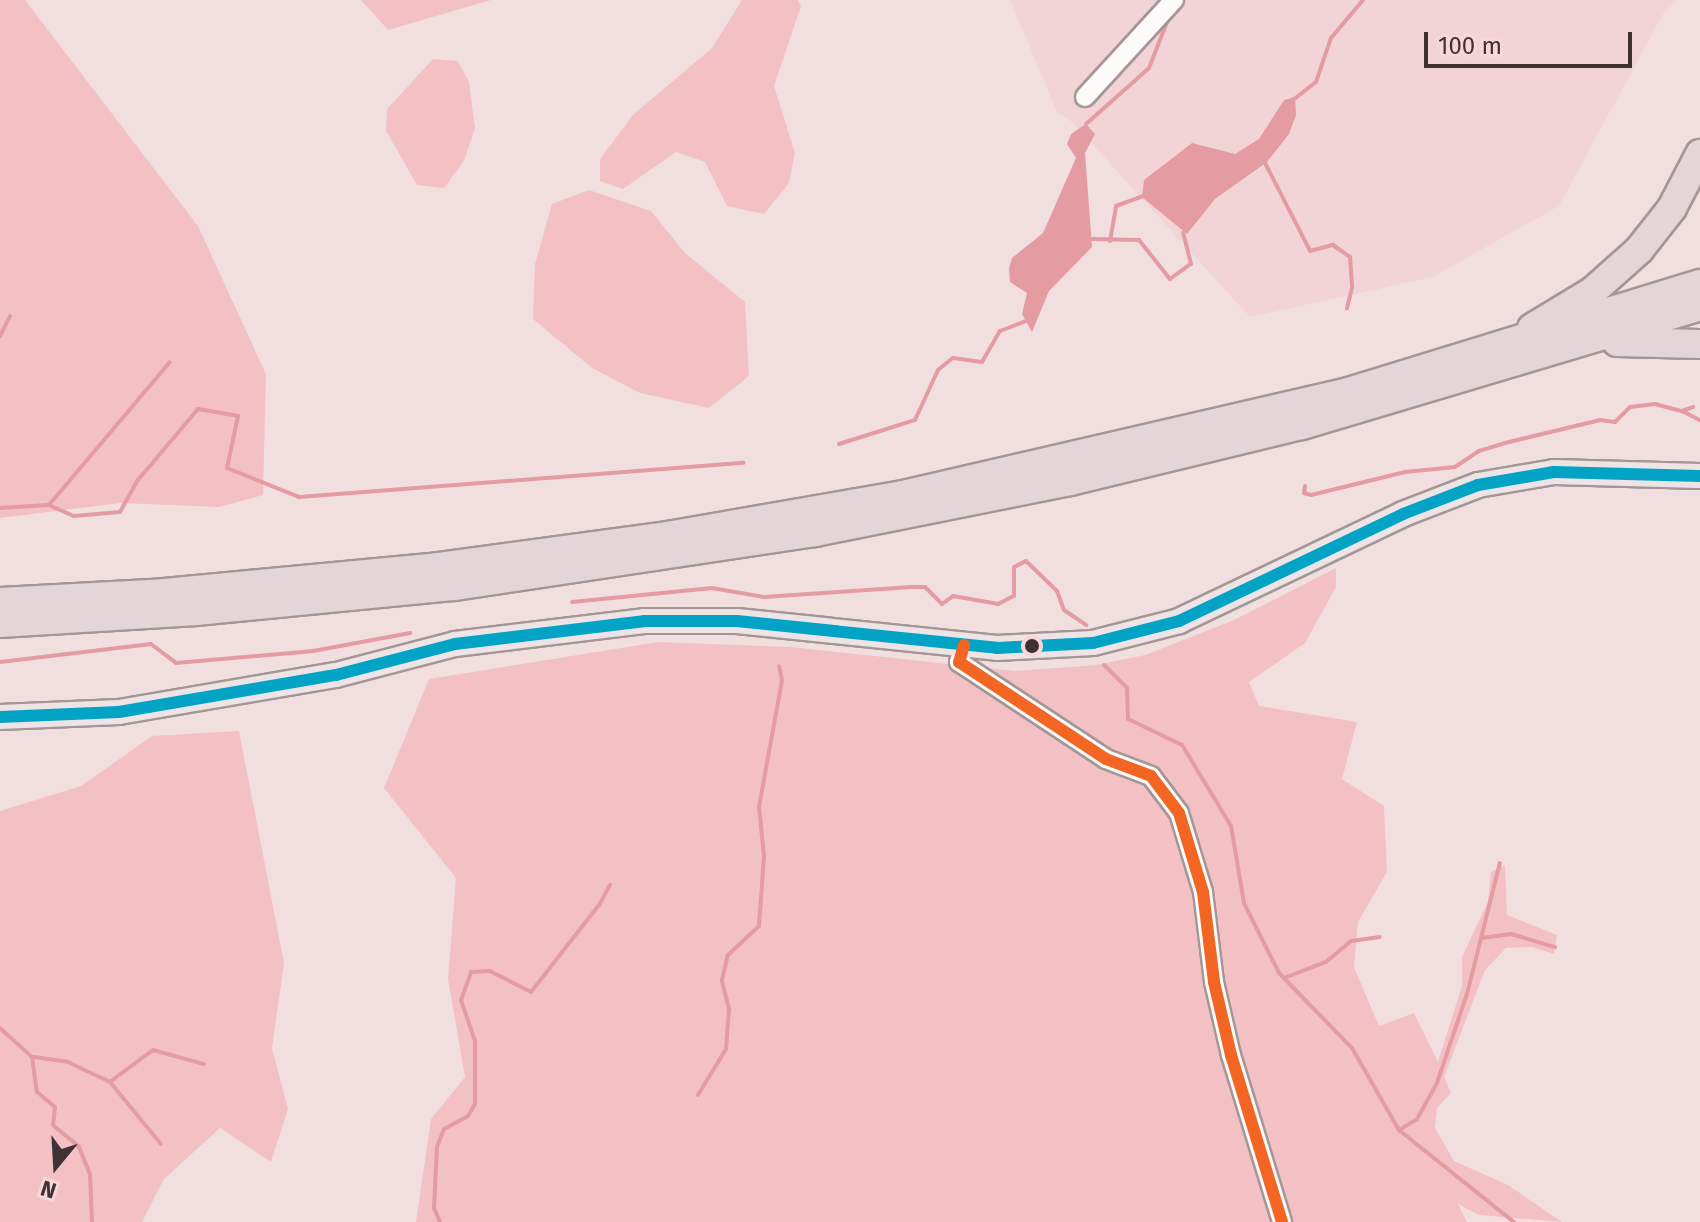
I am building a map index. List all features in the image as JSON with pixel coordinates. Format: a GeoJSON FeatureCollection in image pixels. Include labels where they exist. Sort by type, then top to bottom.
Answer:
{"type":"FeatureCollection","features":[{"type":"Feature","properties":{"kind":"highway"},"geometry":{"type":"LineString","coordinates":[[1501,348],[1623,266],[1672,208],[1700,154]]}},
{"type":"Feature","properties":{"kind":"highway"},"geometry":{"type":"LineString","coordinates":[[0,602],[381,574],[744,524],[1064,462],[1501,348],[1700,284]]}},
{"type":"Feature","properties":{"kind":"highway"},"geometry":{"type":"LineString","coordinates":[[0,623],[426,589],[815,532],[1202,451],[1587,343],[1700,306]]}},
{"type":"Feature","properties":{"kind":"highway"},"geometry":{"type":"LineString","coordinates":[[1587,343],[1700,344]]}},
{"type":"Feature","properties":{"kind":"main road"},"geometry":{"type":"LineString","coordinates":[[0,717],[73,717],[183,702],[336,675],[501,636],[709,620],[962,654],[1063,648],[1150,632],[1403,514],[1510,478],[1554,472],[1700,476]]}},
{"type":"Feature","properties":{"kind":"street"},"geometry":{"type":"LineString","coordinates":[[1085,97],[1174,0]]}},
{"type":"Feature","properties":{"kind":"street"},"geometry":{"type":"LineString","coordinates":[[962,654],[1088,749],[1151,776],[1167,792],[1190,841],[1231,1055],[1282,1222]]}},
{"type":"Feature","properties":{"kind":"shaded area"},"geometry":{"type":"Polygon","coordinates":[[[0,0],[25,0],[198,226],[266,374],[263,495],[219,507],[120,503],[0,518],[0,0]]]}},
{"type":"Feature","properties":{"kind":"shaded area"},"geometry":{"type":"Polygon","coordinates":[[[361,0],[491,0],[388,30],[361,0]]]}},
{"type":"Feature","properties":{"kind":"shaded area"},"geometry":{"type":"Polygon","coordinates":[[[742,0],[798,0],[801,6],[774,86],[795,153],[789,183],[764,214],[727,206],[705,162],[676,152],[623,189],[600,181],[600,159],[633,115],[712,48],[742,0]]]}},
{"type":"Feature","properties":{"kind":"shaded area"},"geometry":{"type":"Polygon","coordinates":[[[1010,0],[1677,0],[1663,14],[1559,206],[1433,277],[1250,317],[1073,123],[1057,112],[1010,0]]]}},
{"type":"Feature","properties":{"kind":"shaded area"},"geometry":{"type":"Polygon","coordinates":[[[433,59],[458,61],[469,82],[475,128],[464,161],[444,188],[417,185],[386,131],[387,109],[433,59]]]}},
{"type":"Feature","properties":{"kind":"shaded area"},"geometry":{"type":"Polygon","coordinates":[[[1295,97],[1296,115],[1289,134],[1267,162],[1215,199],[1187,234],[1142,197],[1144,180],[1192,143],[1235,154],[1259,139],[1284,100],[1295,97]]]}},
{"type":"Feature","properties":{"kind":"shaded area"},"geometry":{"type":"Polygon","coordinates":[[[1086,124],[1095,134],[1085,153],[1092,247],[1049,291],[1032,332],[1022,314],[1027,293],[1010,282],[1009,268],[1012,258],[1043,233],[1076,158],[1067,144],[1071,134],[1086,124]]]}},
{"type":"Feature","properties":{"kind":"shaded area"},"geometry":{"type":"Polygon","coordinates":[[[589,190],[651,211],[685,253],[745,302],[749,376],[709,408],[640,393],[592,368],[533,319],[535,264],[552,204],[589,190]]]}},
{"type":"Feature","properties":{"kind":"shaded area"},"geometry":{"type":"Polygon","coordinates":[[[1336,568],[1336,587],[1305,643],[1249,682],[1259,706],[1357,722],[1342,779],[1384,806],[1387,872],[1358,922],[1354,967],[1379,1026],[1414,1013],[1438,1062],[1462,986],[1462,957],[1488,902],[1491,872],[1505,865],[1507,915],[1557,935],[1554,954],[1532,947],[1506,948],[1485,970],[1444,1077],[1451,1093],[1437,1108],[1435,1128],[1454,1161],[1508,1185],[1562,1222],[1479,1215],[1458,1204],[1467,1222],[416,1222],[431,1119],[465,1077],[448,979],[456,878],[384,788],[429,679],[658,642],[791,647],[1015,671],[1096,665],[1145,655],[1234,620],[1336,568]]]}},
{"type":"Feature","properties":{"kind":"shaded area"},"geometry":{"type":"Polygon","coordinates":[[[239,731],[284,963],[272,1048],[288,1109],[271,1162],[220,1128],[164,1179],[142,1222],[0,1222],[0,811],[81,786],[152,736],[239,731]]]}},
{"type":"Feature","properties":{"kind":"waterway"},"geometry":{"type":"LineString","coordinates":[[1293,100],[1316,82],[1331,38],[1363,0]]}},
{"type":"Feature","properties":{"kind":"waterway"},"geometry":{"type":"LineString","coordinates":[[1086,124],[1149,68],[1170,14]]}},
{"type":"Feature","properties":{"kind":"waterway"},"geometry":{"type":"LineString","coordinates":[[1263,159],[1310,251],[1333,245],[1350,257],[1352,288],[1347,308]]}},
{"type":"Feature","properties":{"kind":"waterway"},"geometry":{"type":"LineString","coordinates":[[1110,241],[1116,206],[1147,195]]}},
{"type":"Feature","properties":{"kind":"waterway"},"geometry":{"type":"LineString","coordinates":[[1089,239],[1139,240],[1170,279],[1191,264],[1183,233]]}},
{"type":"Feature","properties":{"kind":"waterway"},"geometry":{"type":"LineString","coordinates":[[0,336],[10,316]]}},
{"type":"Feature","properties":{"kind":"waterway"},"geometry":{"type":"LineString","coordinates":[[839,444],[915,420],[938,370],[953,358],[982,362],[1000,331],[1028,320]]}},
{"type":"Feature","properties":{"kind":"waterway"},"geometry":{"type":"LineString","coordinates":[[49,505],[170,362]]}},
{"type":"Feature","properties":{"kind":"waterway"},"geometry":{"type":"LineString","coordinates":[[1305,486],[1304,493],[1311,495],[1405,472],[1455,467],[1479,451],[1505,443],[1600,420],[1615,422],[1630,407],[1655,404],[1682,411],[1693,407]]}},
{"type":"Feature","properties":{"kind":"waterway"},"geometry":{"type":"LineString","coordinates":[[0,508],[49,505],[74,516],[120,512],[138,480],[198,409],[238,416],[227,468],[299,497],[744,463]]}},
{"type":"Feature","properties":{"kind":"waterway"},"geometry":{"type":"LineString","coordinates":[[1684,412],[1700,420]]}},
{"type":"Feature","properties":{"kind":"waterway"},"geometry":{"type":"LineString","coordinates":[[572,602],[712,588],[764,597],[925,587],[942,604],[953,596],[998,604],[1014,596],[1014,567],[1026,561],[1057,591],[1064,610],[1086,625]]}},
{"type":"Feature","properties":{"kind":"waterway"},"geometry":{"type":"LineString","coordinates":[[0,662],[151,644],[176,663],[313,651],[410,633]]}},
{"type":"Feature","properties":{"kind":"waterway"},"geometry":{"type":"LineString","coordinates":[[1104,665],[1127,688],[1128,719],[1182,745],[1231,826],[1244,903],[1279,973],[1352,1048],[1399,1130],[1514,1222]]}},
{"type":"Feature","properties":{"kind":"waterway"},"geometry":{"type":"LineString","coordinates":[[698,1095],[726,1049],[729,1009],[722,980],[728,955],[759,926],[764,856],[759,807],[782,680],[779,666]]}},
{"type":"Feature","properties":{"kind":"waterway"},"geometry":{"type":"LineString","coordinates":[[1399,1130],[1417,1119],[1437,1083],[1467,994],[1500,863]]}},
{"type":"Feature","properties":{"kind":"waterway"},"geometry":{"type":"LineString","coordinates":[[440,1222],[434,1208],[437,1147],[444,1129],[468,1116],[475,1104],[475,1041],[461,1000],[471,972],[490,971],[531,992],[599,905],[610,885]]}},
{"type":"Feature","properties":{"kind":"waterway"},"geometry":{"type":"LineString","coordinates":[[1482,938],[1511,934],[1555,947]]}},
{"type":"Feature","properties":{"kind":"waterway"},"geometry":{"type":"LineString","coordinates":[[1284,978],[1326,962],[1351,941],[1380,937]]}},
{"type":"Feature","properties":{"kind":"waterway"},"geometry":{"type":"LineString","coordinates":[[0,1028],[32,1057],[37,1092],[55,1107],[53,1125],[79,1147],[90,1174],[92,1222]]}},
{"type":"Feature","properties":{"kind":"waterway"},"geometry":{"type":"LineString","coordinates":[[111,1081],[153,1050],[204,1064]]}},
{"type":"Feature","properties":{"kind":"waterway"},"geometry":{"type":"LineString","coordinates":[[34,1057],[68,1062],[110,1082],[161,1144]]}},
{"type":"Feature","properties":{"kind":"transit line"},"geometry":{"type":"LineString","coordinates":[[0,717],[119,712],[336,675],[455,644],[644,621],[737,621],[997,648],[1093,643],[1179,621],[1403,514],[1478,485],[1554,472],[1700,476]]}},
{"type":"Feature","properties":{"kind":"transit line"},"geometry":{"type":"LineString","coordinates":[[964,645],[959,662],[1106,759],[1151,776],[1179,813],[1203,892],[1214,982],[1231,1055],[1282,1222]]}}]}
